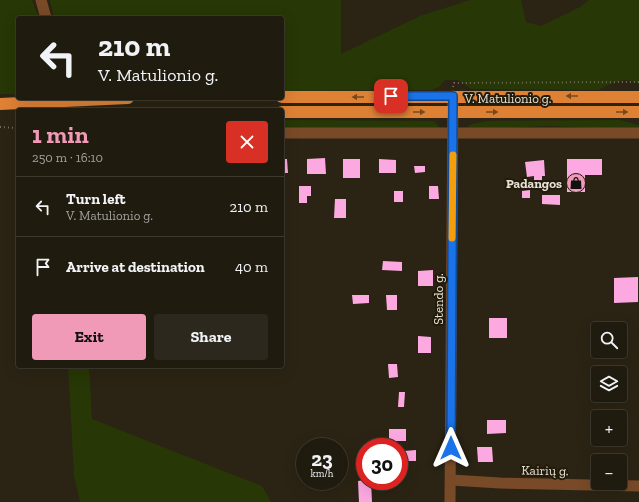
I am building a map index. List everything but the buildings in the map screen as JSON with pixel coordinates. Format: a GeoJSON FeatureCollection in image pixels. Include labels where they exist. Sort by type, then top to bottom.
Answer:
{"type":"FeatureCollection","features":[{"type":"Feature","properties":{"kind":"highway","name":"V. Matulionio g."},"geometry":{"type":"LineString","coordinates":[[284,96],[639,96]]}},
{"type":"Feature","properties":{"kind":"highway"},"geometry":{"type":"LineString","coordinates":[[0,104],[57,103],[100,100]]}},
{"type":"Feature","properties":{"kind":"highway"},"geometry":{"type":"LineString","coordinates":[[0,110],[16,110]]}},
{"type":"Feature","properties":{"kind":"highway","name":"V. Matulionio g."},"geometry":{"type":"LineString","coordinates":[[284,112],[639,112]]}},
{"type":"Feature","properties":{"kind":"street"},"geometry":{"type":"LineString","coordinates":[[41,0],[45,16]]}},
{"type":"Feature","properties":{"kind":"street","name":"Stendo g."},"geometry":{"type":"LineString","coordinates":[[450,502],[453,96]]}},
{"type":"Feature","properties":{"kind":"street"},"geometry":{"type":"LineString","coordinates":[[284,133],[639,133]]}},
{"type":"Feature","properties":{"kind":"street","name":"Kairių g."},"geometry":{"type":"LineString","coordinates":[[451,480],[500,483],[639,486]]}},
{"type":"Feature","properties":{"kind":"path"},"geometry":{"type":"LineString","coordinates":[[453,96],[454,83],[639,82]]}},
{"type":"Feature","properties":{"kind":"path"},"geometry":{"type":"LineString","coordinates":[[0,127],[16,128]]}},
{"type":"Feature","properties":{"kind":"green space"},"geometry":{"type":"Polygon","coordinates":[[[0,0],[32,0],[38,16],[16,16],[16,94],[0,94],[0,0]]]}},
{"type":"Feature","properties":{"kind":"green space"},"geometry":{"type":"Polygon","coordinates":[[[50,0],[341,0],[341,54],[420,16],[470,0],[521,0],[526,22],[541,26],[580,7],[589,0],[639,0],[639,84],[634,81],[623,80],[598,90],[471,89],[458,80],[445,80],[439,87],[431,90],[284,91],[284,16],[54,16],[50,0]]]}},
{"type":"Feature","properties":{"kind":"green space"},"geometry":{"type":"Polygon","coordinates":[[[284,120],[434,121],[440,128],[284,129],[284,120]]]}},
{"type":"Feature","properties":{"kind":"green space"},"geometry":{"type":"Polygon","coordinates":[[[620,120],[639,125],[639,130],[548,126],[467,130],[468,126],[472,124],[487,121],[620,120]]]}},
{"type":"Feature","properties":{"kind":"green space"},"geometry":{"type":"Polygon","coordinates":[[[68,368],[89,368],[92,419],[262,486],[271,502],[80,502],[74,475],[68,368]]]}},
{"type":"Feature","properties":{"kind":"slow traffic"},"geometry":{"type":"LineString","coordinates":[[452,238],[453,155]]}},
{"type":"Feature","properties":{"kind":"place","name":"Padangos"},"geometry":{"type":"Point","coordinates":[576,183]}},
{"type":"Feature","properties":{"kind":"route"},"geometry":{"type":"LineString","coordinates":[[391,96],[453,96],[451,448]]}}]}
